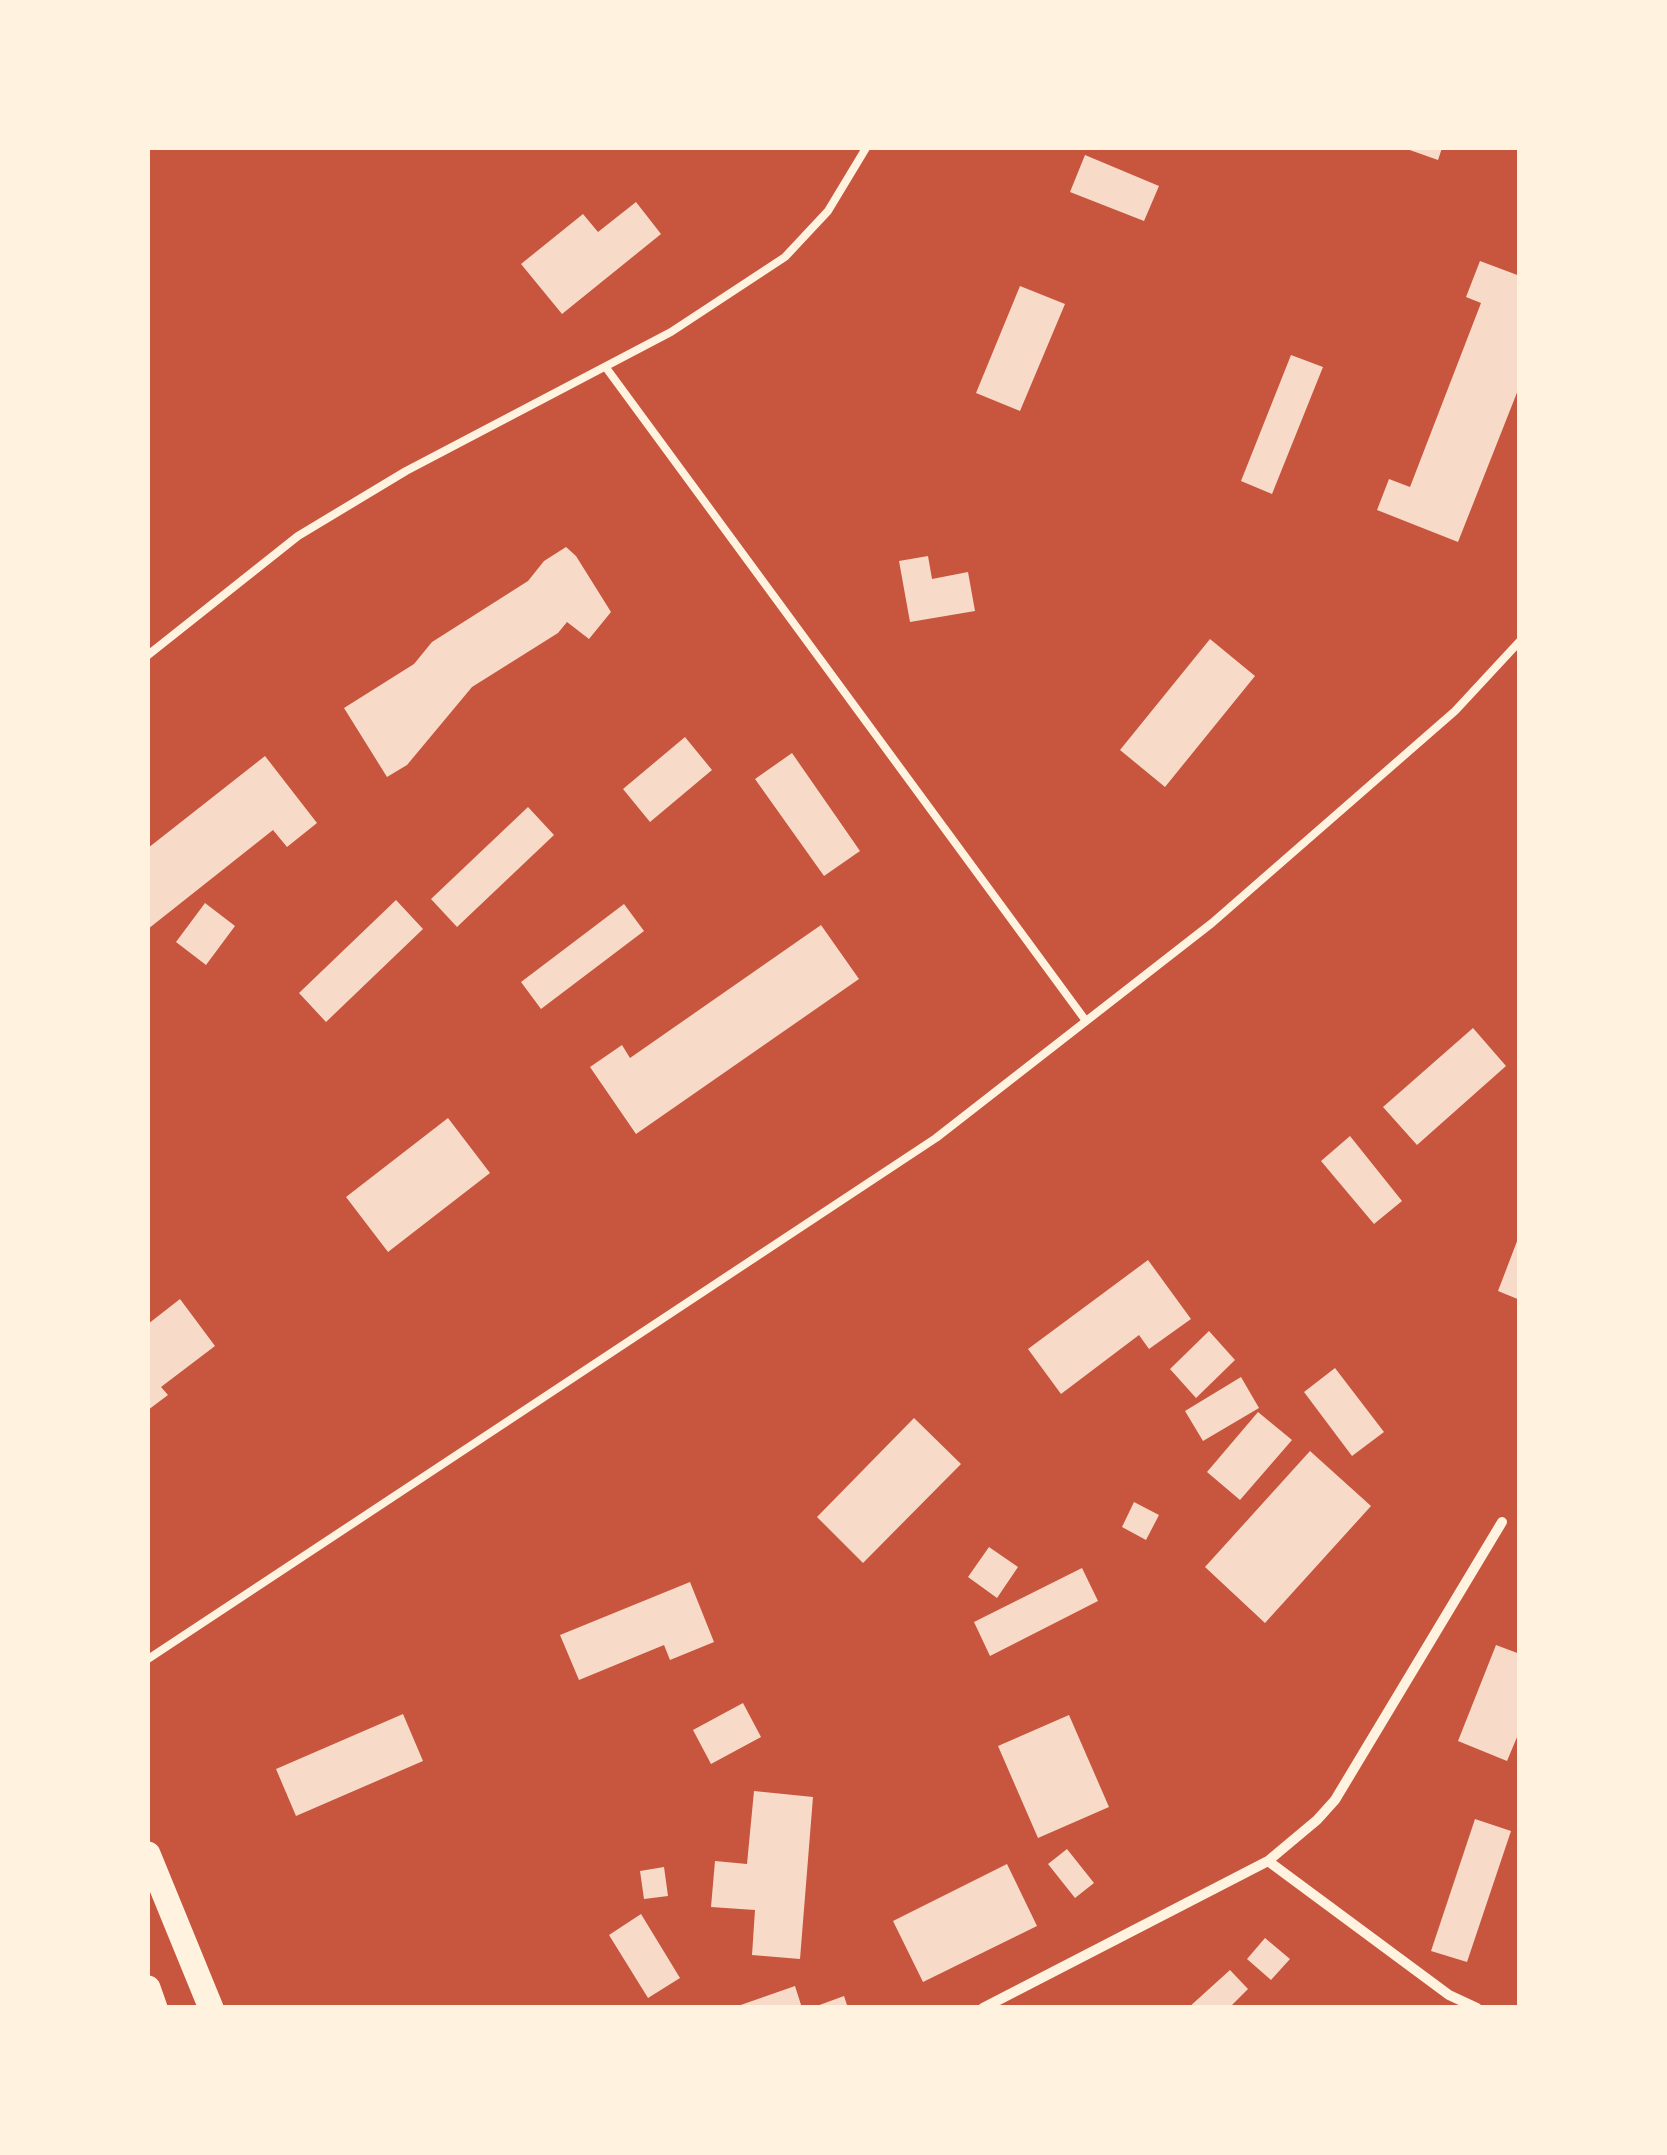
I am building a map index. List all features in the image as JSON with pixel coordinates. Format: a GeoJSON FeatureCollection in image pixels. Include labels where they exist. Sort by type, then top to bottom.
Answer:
{"type":"FeatureCollection","features":[{"type":"Feature","properties":{"kind":"main road"},"geometry":{"type":"LineString","coordinates":[[148,1854],[211,2008]]}},
{"type":"Feature","properties":{"kind":"main road"},"geometry":{"type":"LineString","coordinates":[[148,1988],[156,2008]]}},
{"type":"Feature","properties":{"kind":"street"},"geometry":{"type":"LineString","coordinates":[[984,2008],[1268,1861],[1335,1800],[1502,1522]]}},
{"type":"Feature","properties":{"kind":"street"},"geometry":{"type":"LineString","coordinates":[[1268,1861],[1449,1995],[1477,2008]]}},
{"type":"Feature","properties":{"kind":"lane"},"geometry":{"type":"LineString","coordinates":[[148,655],[298,536],[406,471],[607,369],[785,257],[828,211],[866,148]]}},
{"type":"Feature","properties":{"kind":"lane"},"geometry":{"type":"LineString","coordinates":[[607,369],[1086,1021]]}},
{"type":"Feature","properties":{"kind":"lane"},"geometry":{"type":"LineString","coordinates":[[148,1659],[936,1138],[1212,923],[1454,712],[1520,642]]}},
{"type":"Feature","properties":{"kind":"building"},"geometry":{"type":"Polygon","coordinates":[[[1404,148],[1442,148],[1438,160],[1404,148]]]}},
{"type":"Feature","properties":{"kind":"building"},"geometry":{"type":"Polygon","coordinates":[[[1085,155],[1159,186],[1144,221],[1070,192],[1085,155]]]}},
{"type":"Feature","properties":{"kind":"building"},"geometry":{"type":"Polygon","coordinates":[[[636,202],[661,234],[562,314],[521,264],[583,214],[598,232],[636,202]]]}},
{"type":"Feature","properties":{"kind":"building"},"geometry":{"type":"Polygon","coordinates":[[[1480,261],[1520,276],[1520,385],[1458,542],[1377,510],[1389,479],[1410,487],[1481,303],[1466,297],[1480,261]]]}},
{"type":"Feature","properties":{"kind":"building"},"geometry":{"type":"Polygon","coordinates":[[[1020,286],[1065,304],[1020,411],[976,393],[1020,286]]]}},
{"type":"Feature","properties":{"kind":"building"},"geometry":{"type":"Polygon","coordinates":[[[1291,355],[1323,367],[1272,494],[1241,481],[1291,355]]]}},
{"type":"Feature","properties":{"kind":"building"},"geometry":{"type":"Polygon","coordinates":[[[566,547],[576,556],[611,612],[589,639],[567,622],[558,633],[472,687],[407,765],[387,777],[344,708],[414,664],[432,642],[528,581],[544,561],[566,547]]]}},
{"type":"Feature","properties":{"kind":"building"},"geometry":{"type":"Polygon","coordinates":[[[928,556],[932,579],[968,572],[975,611],[910,622],[899,561],[928,556]]]}},
{"type":"Feature","properties":{"kind":"building"},"geometry":{"type":"Polygon","coordinates":[[[1210,639],[1255,676],[1165,787],[1120,750],[1210,639]]]}},
{"type":"Feature","properties":{"kind":"building"},"geometry":{"type":"Polygon","coordinates":[[[685,737],[712,770],[650,822],[623,789],[685,737]]]}},
{"type":"Feature","properties":{"kind":"building"},"geometry":{"type":"Polygon","coordinates":[[[792,753],[860,851],[824,876],[755,779],[792,753]]]}},
{"type":"Feature","properties":{"kind":"building"},"geometry":{"type":"Polygon","coordinates":[[[265,756],[317,823],[287,847],[273,830],[148,929],[148,848],[265,756]]]}},
{"type":"Feature","properties":{"kind":"building"},"geometry":{"type":"Polygon","coordinates":[[[528,807],[554,835],[457,927],[431,899],[528,807]]]}},
{"type":"Feature","properties":{"kind":"building"},"geometry":{"type":"Polygon","coordinates":[[[396,900],[423,929],[326,1022],[299,993],[396,900]]]}},
{"type":"Feature","properties":{"kind":"building"},"geometry":{"type":"Polygon","coordinates":[[[205,903],[235,926],[206,965],[176,942],[205,903]]]}},
{"type":"Feature","properties":{"kind":"building"},"geometry":{"type":"Polygon","coordinates":[[[624,904],[644,931],[541,1009],[521,982],[624,904]]]}},
{"type":"Feature","properties":{"kind":"building"},"geometry":{"type":"Polygon","coordinates":[[[821,925],[859,979],[636,1134],[590,1067],[622,1045],[630,1058],[821,925]]]}},
{"type":"Feature","properties":{"kind":"building"},"geometry":{"type":"Polygon","coordinates":[[[1473,1028],[1506,1066],[1417,1145],[1383,1107],[1473,1028]]]}},
{"type":"Feature","properties":{"kind":"building"},"geometry":{"type":"Polygon","coordinates":[[[448,1118],[490,1173],[388,1252],[346,1197],[448,1118]]]}},
{"type":"Feature","properties":{"kind":"building"},"geometry":{"type":"Polygon","coordinates":[[[1350,1136],[1402,1201],[1374,1224],[1321,1161],[1350,1136]]]}},
{"type":"Feature","properties":{"kind":"building"},"geometry":{"type":"Polygon","coordinates":[[[1520,1236],[1520,1300],[1498,1291],[1520,1236]]]}},
{"type":"Feature","properties":{"kind":"building"},"geometry":{"type":"Polygon","coordinates":[[[1148,1260],[1191,1319],[1149,1349],[1139,1335],[1061,1394],[1028,1349],[1148,1260]]]}},
{"type":"Feature","properties":{"kind":"building"},"geometry":{"type":"Polygon","coordinates":[[[180,1299],[215,1346],[161,1387],[168,1395],[148,1410],[148,1324],[180,1299]]]}},
{"type":"Feature","properties":{"kind":"building"},"geometry":{"type":"Polygon","coordinates":[[[1209,1331],[1235,1360],[1196,1398],[1170,1369],[1209,1331]]]}},
{"type":"Feature","properties":{"kind":"building"},"geometry":{"type":"Polygon","coordinates":[[[1335,1368],[1384,1432],[1352,1456],[1304,1392],[1335,1368]]]}},
{"type":"Feature","properties":{"kind":"building"},"geometry":{"type":"Polygon","coordinates":[[[1241,1377],[1259,1408],[1203,1441],[1185,1411],[1241,1377]]]}},
{"type":"Feature","properties":{"kind":"building"},"geometry":{"type":"Polygon","coordinates":[[[1258,1412],[1292,1440],[1240,1500],[1207,1472],[1258,1412]]]}},
{"type":"Feature","properties":{"kind":"building"},"geometry":{"type":"Polygon","coordinates":[[[914,1418],[961,1464],[863,1563],[817,1517],[914,1418]]]}},
{"type":"Feature","properties":{"kind":"building"},"geometry":{"type":"Polygon","coordinates":[[[1310,1451],[1371,1506],[1265,1623],[1205,1567],[1310,1451]]]}},
{"type":"Feature","properties":{"kind":"building"},"geometry":{"type":"Polygon","coordinates":[[[1134,1502],[1159,1515],[1146,1540],[1122,1527],[1134,1502]]]}},
{"type":"Feature","properties":{"kind":"building"},"geometry":{"type":"Polygon","coordinates":[[[989,1547],[1018,1567],[997,1598],[968,1577],[989,1547]]]}},
{"type":"Feature","properties":{"kind":"building"},"geometry":{"type":"Polygon","coordinates":[[[1082,1568],[1098,1601],[990,1656],[974,1622],[1082,1568]]]}},
{"type":"Feature","properties":{"kind":"building"},"geometry":{"type":"Polygon","coordinates":[[[690,1582],[714,1642],[670,1660],[664,1645],[579,1680],[560,1635],[690,1582]]]}},
{"type":"Feature","properties":{"kind":"building"},"geometry":{"type":"Polygon","coordinates":[[[1496,1645],[1520,1654],[1520,1730],[1507,1761],[1458,1741],[1496,1645]]]}},
{"type":"Feature","properties":{"kind":"building"},"geometry":{"type":"Polygon","coordinates":[[[743,1703],[761,1737],[711,1764],[693,1730],[743,1703]]]}},
{"type":"Feature","properties":{"kind":"building"},"geometry":{"type":"Polygon","coordinates":[[[403,1714],[423,1761],[296,1816],[276,1769],[403,1714]]]}},
{"type":"Feature","properties":{"kind":"building"},"geometry":{"type":"Polygon","coordinates":[[[1069,1715],[1109,1807],[1038,1838],[998,1746],[1069,1715]]]}},
{"type":"Feature","properties":{"kind":"building"},"geometry":{"type":"Polygon","coordinates":[[[754,1791],[813,1797],[800,1959],[752,1955],[755,1910],[711,1907],[715,1861],[747,1864],[754,1791]]]}},
{"type":"Feature","properties":{"kind":"building"},"geometry":{"type":"Polygon","coordinates":[[[1475,1819],[1511,1831],[1467,1962],[1431,1951],[1475,1819]]]}},
{"type":"Feature","properties":{"kind":"building"},"geometry":{"type":"Polygon","coordinates":[[[1067,1849],[1094,1883],[1075,1898],[1048,1864],[1067,1849]]]}},
{"type":"Feature","properties":{"kind":"building"},"geometry":{"type":"Polygon","coordinates":[[[1007,1864],[1037,1926],[923,1982],[893,1921],[1007,1864]]]}},
{"type":"Feature","properties":{"kind":"building"},"geometry":{"type":"Polygon","coordinates":[[[664,1867],[668,1896],[644,1899],[640,1871],[664,1867]]]}},
{"type":"Feature","properties":{"kind":"building"},"geometry":{"type":"Polygon","coordinates":[[[641,1914],[680,1978],[648,1998],[609,1935],[641,1914]]]}},
{"type":"Feature","properties":{"kind":"building"},"geometry":{"type":"Polygon","coordinates":[[[1265,1938],[1290,1959],[1271,1980],[1247,1959],[1265,1938]]]}},
{"type":"Feature","properties":{"kind":"building"},"geometry":{"type":"Polygon","coordinates":[[[1230,1970],[1248,1989],[1229,2008],[1188,2008],[1230,1970]]]}},
{"type":"Feature","properties":{"kind":"building"},"geometry":{"type":"Polygon","coordinates":[[[795,1986],[802,2008],[735,2007],[795,1986]]]}},
{"type":"Feature","properties":{"kind":"building"},"geometry":{"type":"Polygon","coordinates":[[[844,1996],[848,2008],[814,2008],[814,2007],[844,1996]]]}}]}
